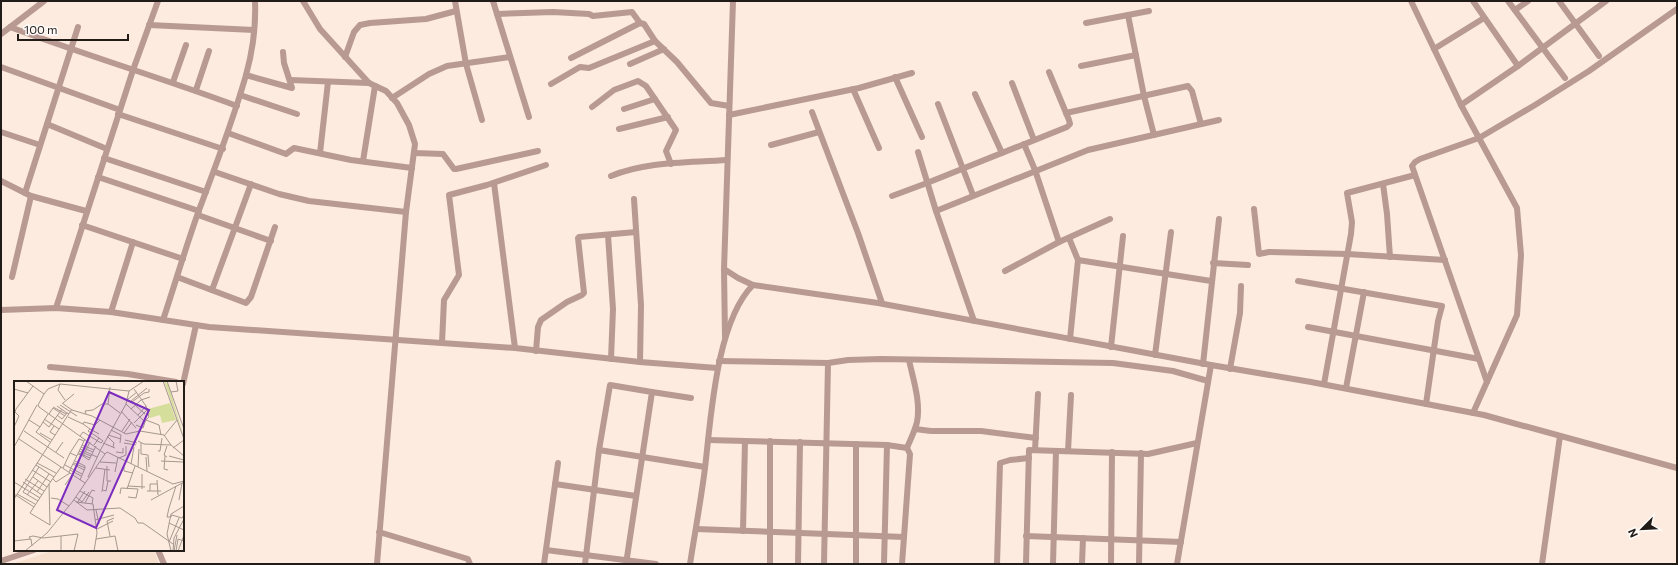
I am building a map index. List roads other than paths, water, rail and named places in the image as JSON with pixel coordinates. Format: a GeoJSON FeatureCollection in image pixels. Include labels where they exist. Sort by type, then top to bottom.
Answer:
{"type":"FeatureCollection","features":[{"type":"Feature","properties":{"kind":"street"},"geometry":{"type":"LineString","coordinates":[[1,34],[44,1]]}},
{"type":"Feature","properties":{"kind":"street"},"geometry":{"type":"LineString","coordinates":[[56,308],[119,112],[158,1]]}},
{"type":"Feature","properties":{"kind":"street"},"geometry":{"type":"LineString","coordinates":[[163,320],[198,213],[215,172],[246,75],[252,54],[255,1]]}},
{"type":"Feature","properties":{"kind":"street"},"geometry":{"type":"LineString","coordinates":[[303,1],[320,29],[372,85]]}},
{"type":"Feature","properties":{"kind":"street"},"geometry":{"type":"LineString","coordinates":[[455,1],[466,64],[482,120]]}},
{"type":"Feature","properties":{"kind":"street"},"geometry":{"type":"LineString","coordinates":[[493,1],[529,116]]}},
{"type":"Feature","properties":{"kind":"street"},"geometry":{"type":"LineString","coordinates":[[725,342],[724,269],[733,1]]}},
{"type":"Feature","properties":{"kind":"street"},"geometry":{"type":"LineString","coordinates":[[1411,1],[1461,105],[1517,208],[1521,255],[1517,315],[1473,413]]}},
{"type":"Feature","properties":{"kind":"street"},"geometry":{"type":"LineString","coordinates":[[1473,1],[1518,66]]}},
{"type":"Feature","properties":{"kind":"street"},"geometry":{"type":"LineString","coordinates":[[1508,1],[1565,78]]}},
{"type":"Feature","properties":{"kind":"street"},"geometry":{"type":"LineString","coordinates":[[1515,10],[1528,1]]}},
{"type":"Feature","properties":{"kind":"street"},"geometry":{"type":"LineString","coordinates":[[1559,1],[1599,56]]}},
{"type":"Feature","properties":{"kind":"street"},"geometry":{"type":"LineString","coordinates":[[1461,105],[1518,66],[1606,1]]}},
{"type":"Feature","properties":{"kind":"street"},"geometry":{"type":"LineString","coordinates":[[1487,382],[1412,166],[1415,162],[1479,138],[1559,91],[1677,9]]}},
{"type":"Feature","properties":{"kind":"street"},"geometry":{"type":"LineString","coordinates":[[345,57],[354,32],[360,25],[426,19],[456,11]]}},
{"type":"Feature","properties":{"kind":"street"},"geometry":{"type":"LineString","coordinates":[[1086,23],[1149,11]]}},
{"type":"Feature","properties":{"kind":"street"},"geometry":{"type":"LineString","coordinates":[[497,14],[553,12],[589,14],[593,16],[632,12],[640,23],[644,24],[655,41],[677,62],[711,103],[729,106]]}},
{"type":"Feature","properties":{"kind":"street"},"geometry":{"type":"LineString","coordinates":[[1128,15],[1144,96],[1154,135]]}},
{"type":"Feature","properties":{"kind":"street"},"geometry":{"type":"LineString","coordinates":[[1434,49],[1484,18]]}},
{"type":"Feature","properties":{"kind":"street"},"geometry":{"type":"LineString","coordinates":[[571,58],[640,23]]}},
{"type":"Feature","properties":{"kind":"street"},"geometry":{"type":"LineString","coordinates":[[149,25],[254,30]]}},
{"type":"Feature","properties":{"kind":"street"},"geometry":{"type":"LineString","coordinates":[[10,27],[70,50],[196,90],[237,106]]}},
{"type":"Feature","properties":{"kind":"street"},"geometry":{"type":"LineString","coordinates":[[25,193],[78,27]]}},
{"type":"Feature","properties":{"kind":"street"},"geometry":{"type":"LineString","coordinates":[[551,84],[580,68],[589,68],[655,41]]}},
{"type":"Feature","properties":{"kind":"street"},"geometry":{"type":"LineString","coordinates":[[172,82],[186,45]]}},
{"type":"Feature","properties":{"kind":"street"},"geometry":{"type":"LineString","coordinates":[[630,64],[664,49]]}},
{"type":"Feature","properties":{"kind":"street"},"geometry":{"type":"LineString","coordinates":[[196,90],[210,51]]}},
{"type":"Feature","properties":{"kind":"street"},"geometry":{"type":"LineString","coordinates":[[246,75],[292,88],[284,63],[283,52]]}},
{"type":"Feature","properties":{"kind":"street"},"geometry":{"type":"LineString","coordinates":[[1082,66],[1136,55]]}},
{"type":"Feature","properties":{"kind":"street"},"geometry":{"type":"LineString","coordinates":[[392,98],[429,74],[447,66],[510,57]]}},
{"type":"Feature","properties":{"kind":"street"},"geometry":{"type":"LineString","coordinates":[[1,67],[222,149]]}},
{"type":"Feature","properties":{"kind":"street"},"geometry":{"type":"LineString","coordinates":[[892,196],[1067,127],[1070,124],[1049,72]]}},
{"type":"Feature","properties":{"kind":"street"},"geometry":{"type":"LineString","coordinates":[[729,115],[853,89],[912,73]]}},
{"type":"Feature","properties":{"kind":"street"},"geometry":{"type":"LineString","coordinates":[[895,77],[922,137]]}},
{"type":"Feature","properties":{"kind":"street"},"geometry":{"type":"LineString","coordinates":[[290,80],[372,85],[386,91],[397,103],[409,125],[415,144],[406,212],[377,564]]}},
{"type":"Feature","properties":{"kind":"street"},"geometry":{"type":"LineString","coordinates":[[592,107],[614,90],[638,81],[646,86],[676,130],[666,150],[671,164]]}},
{"type":"Feature","properties":{"kind":"street"},"geometry":{"type":"LineString","coordinates":[[320,153],[328,82]]}},
{"type":"Feature","properties":{"kind":"street"},"geometry":{"type":"LineString","coordinates":[[1012,83],[1034,140]]}},
{"type":"Feature","properties":{"kind":"street"},"geometry":{"type":"LineString","coordinates":[[363,162],[372,85]]}},
{"type":"Feature","properties":{"kind":"street"},"geometry":{"type":"LineString","coordinates":[[1066,113],[1188,86],[1192,91],[1201,124]]}},
{"type":"Feature","properties":{"kind":"street"},"geometry":{"type":"LineString","coordinates":[[853,89],[879,148]]}},
{"type":"Feature","properties":{"kind":"street"},"geometry":{"type":"LineString","coordinates":[[975,94],[1002,153]]}},
{"type":"Feature","properties":{"kind":"street"},"geometry":{"type":"LineString","coordinates":[[240,95],[297,114]]}},
{"type":"Feature","properties":{"kind":"street"},"geometry":{"type":"LineString","coordinates":[[624,109],[655,99]]}},
{"type":"Feature","properties":{"kind":"street"},"geometry":{"type":"LineString","coordinates":[[938,104],[973,195]]}},
{"type":"Feature","properties":{"kind":"street"},"geometry":{"type":"LineString","coordinates":[[812,112],[858,233],[882,303]]}},
{"type":"Feature","properties":{"kind":"street"},"geometry":{"type":"LineString","coordinates":[[619,129],[668,117]]}},
{"type":"Feature","properties":{"kind":"street"},"geometry":{"type":"LineString","coordinates":[[936,211],[1088,150],[1219,120]]}},
{"type":"Feature","properties":{"kind":"street"},"geometry":{"type":"LineString","coordinates":[[47,124],[107,149]]}},
{"type":"Feature","properties":{"kind":"street"},"geometry":{"type":"LineString","coordinates":[[1,132],[40,145]]}},
{"type":"Feature","properties":{"kind":"street"},"geometry":{"type":"LineString","coordinates":[[771,145],[819,132]]}},
{"type":"Feature","properties":{"kind":"street"},"geometry":{"type":"LineString","coordinates":[[228,133],[286,154],[294,148],[363,162],[412,168]]}},
{"type":"Feature","properties":{"kind":"street"},"geometry":{"type":"LineString","coordinates":[[1024,144],[1035,170],[1059,242]]}},
{"type":"Feature","properties":{"kind":"street"},"geometry":{"type":"LineString","coordinates":[[414,152],[443,154],[454,169],[456,169],[538,151]]}},
{"type":"Feature","properties":{"kind":"street"},"geometry":{"type":"LineString","coordinates":[[918,152],[936,211],[974,321]]}},
{"type":"Feature","properties":{"kind":"street"},"geometry":{"type":"LineString","coordinates":[[104,158],[206,192]]}},
{"type":"Feature","properties":{"kind":"street"},"geometry":{"type":"LineString","coordinates":[[611,176],[640,168],[727,160]]}},
{"type":"Feature","properties":{"kind":"street"},"geometry":{"type":"LineString","coordinates":[[442,343],[444,300],[459,275],[449,194],[494,183],[546,165]]}},
{"type":"Feature","properties":{"kind":"street"},"geometry":{"type":"LineString","coordinates":[[215,172],[279,194],[309,201],[406,212]]}},
{"type":"Feature","properties":{"kind":"street"},"geometry":{"type":"LineString","coordinates":[[1324,384],[1352,222],[1347,193],[1415,175]]}},
{"type":"Feature","properties":{"kind":"street"},"geometry":{"type":"LineString","coordinates":[[98,177],[271,241]]}},
{"type":"Feature","properties":{"kind":"street"},"geometry":{"type":"LineString","coordinates":[[1,181],[31,196],[86,212]]}},
{"type":"Feature","properties":{"kind":"street"},"geometry":{"type":"LineString","coordinates":[[494,183],[515,348]]}},
{"type":"Feature","properties":{"kind":"street"},"geometry":{"type":"LineString","coordinates":[[212,290],[251,184]]}},
{"type":"Feature","properties":{"kind":"street"},"geometry":{"type":"LineString","coordinates":[[1383,184],[1390,257]]}},
{"type":"Feature","properties":{"kind":"street"},"geometry":{"type":"LineString","coordinates":[[12,277],[31,196]]}},
{"type":"Feature","properties":{"kind":"street"},"geometry":{"type":"LineString","coordinates":[[634,199],[641,305],[640,362]]}},
{"type":"Feature","properties":{"kind":"street"},"geometry":{"type":"LineString","coordinates":[[1254,209],[1259,254],[1269,252],[1347,254],[1444,260]]}},
{"type":"Feature","properties":{"kind":"street"},"geometry":{"type":"LineString","coordinates":[[1006,271],[1059,242],[1110,219]]}},
{"type":"Feature","properties":{"kind":"street"},"geometry":{"type":"LineString","coordinates":[[1203,364],[1219,219]]}},
{"type":"Feature","properties":{"kind":"street"},"geometry":{"type":"LineString","coordinates":[[82,225],[183,259]]}},
{"type":"Feature","properties":{"kind":"street"},"geometry":{"type":"LineString","coordinates":[[177,277],[243,303],[249,302],[276,227]]}},
{"type":"Feature","properties":{"kind":"street"},"geometry":{"type":"LineString","coordinates":[[536,351],[540,320],[566,302],[582,296],[584,293],[578,238],[581,236],[636,232]]}},
{"type":"Feature","properties":{"kind":"street"},"geometry":{"type":"LineString","coordinates":[[1155,355],[1171,232]]}},
{"type":"Feature","properties":{"kind":"street"},"geometry":{"type":"LineString","coordinates":[[608,235],[613,309],[611,359]]}},
{"type":"Feature","properties":{"kind":"street"},"geometry":{"type":"LineString","coordinates":[[1111,346],[1123,236]]}},
{"type":"Feature","properties":{"kind":"street"},"geometry":{"type":"LineString","coordinates":[[1069,238],[1078,260],[1070,339]]}},
{"type":"Feature","properties":{"kind":"street"},"geometry":{"type":"LineString","coordinates":[[111,312],[133,242]]}},
{"type":"Feature","properties":{"kind":"street"},"geometry":{"type":"LineString","coordinates":[[1078,260],[1211,281]]}},
{"type":"Feature","properties":{"kind":"street"},"geometry":{"type":"LineString","coordinates":[[1213,263],[1248,265]]}},
{"type":"Feature","properties":{"kind":"street"},"geometry":{"type":"LineString","coordinates":[[724,269],[753,285],[882,303],[1230,369],[1346,388],[1473,413],[1677,468]]}},
{"type":"Feature","properties":{"kind":"street"},"geometry":{"type":"LineString","coordinates":[[1298,281],[1442,306],[1426,404]]}},
{"type":"Feature","properties":{"kind":"street"},"geometry":{"type":"LineString","coordinates":[[690,564],[705,467],[718,364],[734,315],[747,291],[753,285]]}},
{"type":"Feature","properties":{"kind":"street"},"geometry":{"type":"LineString","coordinates":[[1230,369],[1240,313],[1241,286]]}},
{"type":"Feature","properties":{"kind":"street"},"geometry":{"type":"LineString","coordinates":[[1346,388],[1364,292]]}},
{"type":"Feature","properties":{"kind":"street"},"geometry":{"type":"LineString","coordinates":[[1,310],[56,308],[111,312],[196,325],[515,348],[640,362],[718,364],[828,363],[863,360],[978,360],[1114,363],[1173,371],[1208,381]]}},
{"type":"Feature","properties":{"kind":"street"},"geometry":{"type":"LineString","coordinates":[[183,381],[196,325]]}},
{"type":"Feature","properties":{"kind":"street"},"geometry":{"type":"LineString","coordinates":[[1308,327],[1434,352],[1479,359]]}},
{"type":"Feature","properties":{"kind":"street"},"geometry":{"type":"LineString","coordinates":[[902,564],[910,454],[907,448],[918,414],[918,403],[909,360]]}},
{"type":"Feature","properties":{"kind":"street"},"geometry":{"type":"LineString","coordinates":[[824,564],[828,363]]}},
{"type":"Feature","properties":{"kind":"street"},"geometry":{"type":"LineString","coordinates":[[1177,564],[1210,365]]}},
{"type":"Feature","properties":{"kind":"street"},"geometry":{"type":"LineString","coordinates":[[50,367],[128,374],[170,381]]}},
{"type":"Feature","properties":{"kind":"street"},"geometry":{"type":"LineString","coordinates":[[585,564],[594,490],[610,385],[691,398]]}},
{"type":"Feature","properties":{"kind":"street"},"geometry":{"type":"LineString","coordinates":[[627,562],[652,392]]}},
{"type":"Feature","properties":{"kind":"street"},"geometry":{"type":"LineString","coordinates":[[1035,450],[1038,394]]}},
{"type":"Feature","properties":{"kind":"street"},"geometry":{"type":"LineString","coordinates":[[1068,451],[1071,396]]}},
{"type":"Feature","properties":{"kind":"street"},"geometry":{"type":"LineString","coordinates":[[914,429],[931,431],[980,431],[1036,438]]}},
{"type":"Feature","properties":{"kind":"street"},"geometry":{"type":"LineString","coordinates":[[1542,564],[1560,436]]}},
{"type":"Feature","properties":{"kind":"street"},"geometry":{"type":"LineString","coordinates":[[708,440],[887,445],[907,448]]}},
{"type":"Feature","properties":{"kind":"street"},"geometry":{"type":"LineString","coordinates":[[743,531],[745,441]]}},
{"type":"Feature","properties":{"kind":"street"},"geometry":{"type":"LineString","coordinates":[[770,442],[770,564]]}},
{"type":"Feature","properties":{"kind":"street"},"geometry":{"type":"LineString","coordinates":[[798,564],[800,442]]}},
{"type":"Feature","properties":{"kind":"street"},"geometry":{"type":"LineString","coordinates":[[1026,564],[1029,450],[1148,454],[1197,443]]}},
{"type":"Feature","properties":{"kind":"street"},"geometry":{"type":"LineString","coordinates":[[856,444],[856,564]]}},
{"type":"Feature","properties":{"kind":"street"},"geometry":{"type":"LineString","coordinates":[[884,564],[887,445]]}},
{"type":"Feature","properties":{"kind":"street"},"geometry":{"type":"LineString","coordinates":[[600,450],[705,467]]}},
{"type":"Feature","properties":{"kind":"street"},"geometry":{"type":"LineString","coordinates":[[1053,564],[1056,451]]}},
{"type":"Feature","properties":{"kind":"street"},"geometry":{"type":"LineString","coordinates":[[1111,564],[1112,452]]}},
{"type":"Feature","properties":{"kind":"street"},"geometry":{"type":"LineString","coordinates":[[1139,564],[1141,453]]}},
{"type":"Feature","properties":{"kind":"street"},"geometry":{"type":"LineString","coordinates":[[997,564],[1000,464],[1010,460],[1029,458]]}},
{"type":"Feature","properties":{"kind":"street"},"geometry":{"type":"LineString","coordinates":[[544,564],[558,464]]}},
{"type":"Feature","properties":{"kind":"street"},"geometry":{"type":"LineString","coordinates":[[555,484],[636,496]]}},
{"type":"Feature","properties":{"kind":"street"},"geometry":{"type":"LineString","coordinates":[[696,529],[904,537]]}},
{"type":"Feature","properties":{"kind":"street"},"geometry":{"type":"LineString","coordinates":[[379,532],[468,559],[470,564]]}},
{"type":"Feature","properties":{"kind":"street"},"geometry":{"type":"LineString","coordinates":[[1026,536],[1180,542]]}},
{"type":"Feature","properties":{"kind":"street"},"geometry":{"type":"LineString","coordinates":[[1082,564],[1083,538]]}},
{"type":"Feature","properties":{"kind":"street"},"geometry":{"type":"LineString","coordinates":[[546,550],[627,562],[656,564]]}},
{"type":"Feature","properties":{"kind":"street"},"geometry":{"type":"LineString","coordinates":[[1,561],[31,551]]}},
{"type":"Feature","properties":{"kind":"street"},"geometry":{"type":"LineString","coordinates":[[158,551],[164,564]]}}]}
